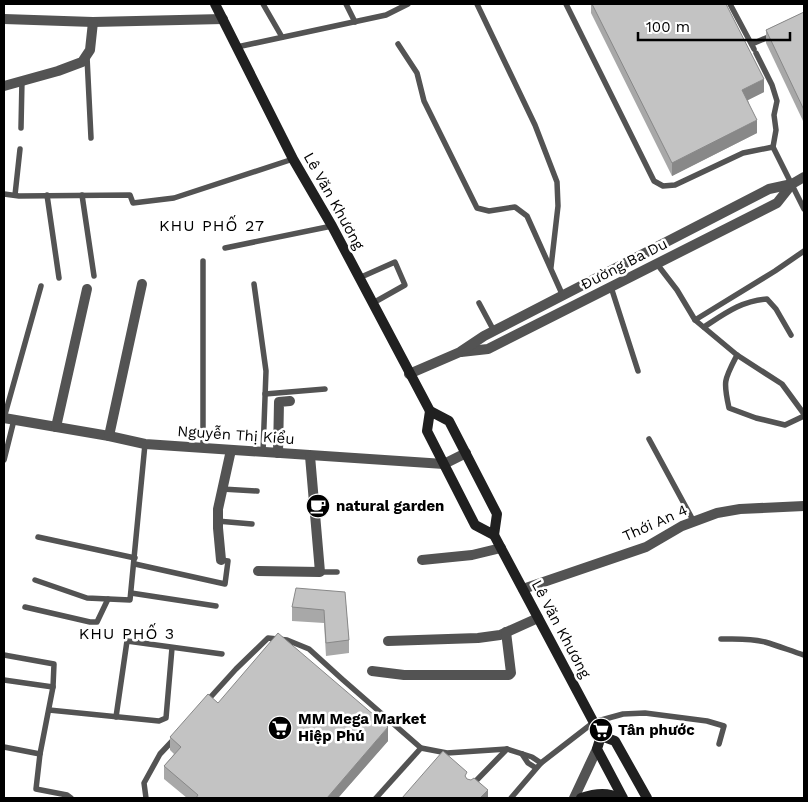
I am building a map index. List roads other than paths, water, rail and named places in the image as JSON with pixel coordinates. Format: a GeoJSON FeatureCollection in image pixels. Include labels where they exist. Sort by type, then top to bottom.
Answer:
{"type":"FeatureCollection","features":[{"type":"Feature","properties":{"kind":"main road","name":"Lê Văn Khương"},"geometry":{"type":"LineString","coordinates":[[215,4],[294,159],[332,226],[430,411],[449,421],[466,453],[497,514],[494,535]]}},
{"type":"Feature","properties":{"kind":"main road","name":"Lê Văn Khương"},"geometry":{"type":"LineString","coordinates":[[430,411],[428,431],[475,525],[494,535],[601,736],[616,741],[647,798]]}},
{"type":"Feature","properties":{"kind":"main road"},"geometry":{"type":"LineString","coordinates":[[601,736],[597,749],[623,798]]}},
{"type":"Feature","properties":{"kind":"main road"},"geometry":{"type":"LineString","coordinates":[[581,798],[601,793],[618,798]]}},
{"type":"Feature","properties":{"kind":"street"},"geometry":{"type":"LineString","coordinates":[[4,19],[94,22],[223,18]]}},
{"type":"Feature","properties":{"kind":"street"},"geometry":{"type":"LineString","coordinates":[[4,86],[58,71],[82,62],[90,50],[94,22]]}},
{"type":"Feature","properties":{"kind":"street","name":"Đường Ba Du"},"geometry":{"type":"LineString","coordinates":[[410,374],[460,352],[494,331],[769,189],[792,184],[804,177]]}},
{"type":"Feature","properties":{"kind":"street","name":"Đường Ba Du"},"geometry":{"type":"LineString","coordinates":[[460,352],[488,350],[777,203],[792,184]]}},
{"type":"Feature","properties":{"kind":"street"},"geometry":{"type":"LineString","coordinates":[[647,253],[657,264]]}},
{"type":"Feature","properties":{"kind":"street"},"geometry":{"type":"LineString","coordinates":[[108,436],[142,284]]}},
{"type":"Feature","properties":{"kind":"street"},"geometry":{"type":"LineString","coordinates":[[56,427],[87,289]]}},
{"type":"Feature","properties":{"kind":"street"},"geometry":{"type":"LineString","coordinates":[[278,453],[279,402],[290,401]]}},
{"type":"Feature","properties":{"kind":"street","name":"Nguyễn Thị Kiểu"},"geometry":{"type":"LineString","coordinates":[[7,419],[145,444],[444,464],[466,453]]}},
{"type":"Feature","properties":{"kind":"street"},"geometry":{"type":"LineString","coordinates":[[221,560],[217,521],[231,450]]}},
{"type":"Feature","properties":{"kind":"street"},"geometry":{"type":"LineString","coordinates":[[258,571],[320,572],[310,456]]}},
{"type":"Feature","properties":{"kind":"street","name":"Thới An 4"},"geometry":{"type":"LineString","coordinates":[[523,589],[646,547],[682,526],[717,513],[740,509],[804,506]]}},
{"type":"Feature","properties":{"kind":"street"},"geometry":{"type":"LineString","coordinates":[[422,560],[472,555],[501,548]]}},
{"type":"Feature","properties":{"kind":"street"},"geometry":{"type":"LineString","coordinates":[[388,642],[478,638],[500,635],[538,618]]}},
{"type":"Feature","properties":{"kind":"street"},"geometry":{"type":"LineString","coordinates":[[372,671],[404,675],[508,676],[511,673],[506,632]]}},
{"type":"Feature","properties":{"kind":"street"},"geometry":{"type":"LineString","coordinates":[[574,798],[597,749]]}},
{"type":"Feature","properties":{"kind":"lane"},"geometry":{"type":"LineString","coordinates":[[263,4],[282,37]]}},
{"type":"Feature","properties":{"kind":"lane"},"geometry":{"type":"LineString","coordinates":[[346,4],[355,22]]}},
{"type":"Feature","properties":{"kind":"lane"},"geometry":{"type":"LineString","coordinates":[[237,46],[386,15],[408,4]]}},
{"type":"Feature","properties":{"kind":"lane"},"geometry":{"type":"LineString","coordinates":[[477,4],[535,125],[557,182],[558,206],[551,267]]}},
{"type":"Feature","properties":{"kind":"lane"},"geometry":{"type":"LineString","coordinates":[[566,4],[654,181],[663,186],[675,185],[743,154],[773,147]]}},
{"type":"Feature","properties":{"kind":"lane"},"geometry":{"type":"LineString","coordinates":[[730,4],[772,84],[777,101],[774,114],[776,130],[773,147],[804,209]]}},
{"type":"Feature","properties":{"kind":"lane"},"geometry":{"type":"LineString","coordinates":[[754,49],[778,32]]}},
{"type":"Feature","properties":{"kind":"lane"},"geometry":{"type":"LineString","coordinates":[[398,44],[417,73],[424,102],[477,208],[489,211],[515,207],[527,216],[563,296]]}},
{"type":"Feature","properties":{"kind":"lane"},"geometry":{"type":"LineString","coordinates":[[87,55],[91,138]]}},
{"type":"Feature","properties":{"kind":"lane"},"geometry":{"type":"LineString","coordinates":[[21,128],[22,80]]}},
{"type":"Feature","properties":{"kind":"lane"},"geometry":{"type":"LineString","coordinates":[[16,195],[20,149]]}},
{"type":"Feature","properties":{"kind":"lane"},"geometry":{"type":"LineString","coordinates":[[4,194],[130,195],[133,203],[174,198],[294,159]]}},
{"type":"Feature","properties":{"kind":"lane"},"geometry":{"type":"LineString","coordinates":[[47,195],[59,278]]}},
{"type":"Feature","properties":{"kind":"lane"},"geometry":{"type":"LineString","coordinates":[[82,195],[94,276]]}},
{"type":"Feature","properties":{"kind":"lane"},"geometry":{"type":"LineString","coordinates":[[225,248],[332,226]]}},
{"type":"Feature","properties":{"kind":"lane"},"geometry":{"type":"LineString","coordinates":[[695,320],[804,251]]}},
{"type":"Feature","properties":{"kind":"lane"},"geometry":{"type":"LineString","coordinates":[[203,262],[203,447]]}},
{"type":"Feature","properties":{"kind":"lane"},"geometry":{"type":"LineString","coordinates":[[359,278],[395,262],[405,285],[373,303]]}},
{"type":"Feature","properties":{"kind":"lane"},"geometry":{"type":"LineString","coordinates":[[657,264],[677,290],[695,320],[737,355],[782,384],[804,415],[785,425],[756,418],[729,408],[724,387],[727,375],[737,355]]}},
{"type":"Feature","properties":{"kind":"lane"},"geometry":{"type":"LineString","coordinates":[[254,284],[266,371],[263,452]]}},
{"type":"Feature","properties":{"kind":"lane"},"geometry":{"type":"LineString","coordinates":[[4,460],[7,419],[41,286]]}},
{"type":"Feature","properties":{"kind":"lane"},"geometry":{"type":"LineString","coordinates":[[610,288],[638,371]]}},
{"type":"Feature","properties":{"kind":"lane"},"geometry":{"type":"LineString","coordinates":[[704,327],[730,310],[754,300],[767,299],[776,309],[791,335]]}},
{"type":"Feature","properties":{"kind":"lane"},"geometry":{"type":"LineString","coordinates":[[479,302],[494,331]]}},
{"type":"Feature","properties":{"kind":"lane"},"geometry":{"type":"LineString","coordinates":[[265,394],[325,389]]}},
{"type":"Feature","properties":{"kind":"lane"},"geometry":{"type":"LineString","coordinates":[[650,439],[694,522]]}},
{"type":"Feature","properties":{"kind":"lane"},"geometry":{"type":"LineString","coordinates":[[35,580],[87,598],[130,600],[145,444]]}},
{"type":"Feature","properties":{"kind":"lane"},"geometry":{"type":"LineString","coordinates":[[222,489],[257,491]]}},
{"type":"Feature","properties":{"kind":"lane"},"geometry":{"type":"LineString","coordinates":[[217,521],[252,524]]}},
{"type":"Feature","properties":{"kind":"lane"},"geometry":{"type":"LineString","coordinates":[[38,538],[224,584],[228,561],[221,560]]}},
{"type":"Feature","properties":{"kind":"lane"},"geometry":{"type":"LineString","coordinates":[[320,572],[337,572]]}},
{"type":"Feature","properties":{"kind":"lane"},"geometry":{"type":"LineString","coordinates":[[131,593],[216,606]]}},
{"type":"Feature","properties":{"kind":"lane"},"geometry":{"type":"LineString","coordinates":[[25,608],[97,622],[108,599]]}},
{"type":"Feature","properties":{"kind":"lane"},"geometry":{"type":"LineString","coordinates":[[204,704],[268,638],[287,640],[309,649],[421,748],[447,753],[507,749],[532,757],[540,763]]}},
{"type":"Feature","properties":{"kind":"lane"},"geometry":{"type":"LineString","coordinates":[[721,639],[743,639],[764,642],[783,650],[804,655]]}},
{"type":"Feature","properties":{"kind":"lane"},"geometry":{"type":"LineString","coordinates":[[116,717],[127,642],[222,654]]}},
{"type":"Feature","properties":{"kind":"lane"},"geometry":{"type":"LineString","coordinates":[[49,710],[159,721],[166,718],[172,648]]}},
{"type":"Feature","properties":{"kind":"lane"},"geometry":{"type":"LineString","coordinates":[[4,655],[54,664],[53,687],[40,754],[36,789],[72,798]]}},
{"type":"Feature","properties":{"kind":"lane"},"geometry":{"type":"LineString","coordinates":[[4,680],[53,687]]}},
{"type":"Feature","properties":{"kind":"lane"},"geometry":{"type":"LineString","coordinates":[[511,798],[540,763],[594,722],[623,714],[645,713],[706,721],[724,726],[719,744]]}},
{"type":"Feature","properties":{"kind":"lane"},"geometry":{"type":"LineString","coordinates":[[146,798],[144,782],[160,754],[179,733]]}},
{"type":"Feature","properties":{"kind":"lane"},"geometry":{"type":"LineString","coordinates":[[4,748],[40,754]]}},
{"type":"Feature","properties":{"kind":"lane"},"geometry":{"type":"LineString","coordinates":[[376,798],[421,748]]}},
{"type":"Feature","properties":{"kind":"lane"},"geometry":{"type":"LineString","coordinates":[[470,788],[507,749]]}},
{"type":"Feature","properties":{"kind":"lane"},"geometry":{"type":"LineString","coordinates":[[441,759],[447,753]]}},
{"type":"Feature","properties":{"kind":"lane"},"geometry":{"type":"LineString","coordinates":[[522,754],[528,763],[536,768]]}},
{"type":"Feature","properties":{"kind":"place","name":"natural garden"},"geometry":{"type":"Point","coordinates":[318,506]}},
{"type":"Feature","properties":{"kind":"place","name":"MM Mega Market Hiệp Phú"},"geometry":{"type":"Point","coordinates":[280,728]}},
{"type":"Feature","properties":{"kind":"place","name":"Tân phước"},"geometry":{"type":"Point","coordinates":[601,730]}},
{"type":"Feature","properties":{"kind":"district","name":"KHU PHỐ 27"},"geometry":{"type":"Point","coordinates":[212,225]}},
{"type":"Feature","properties":{"kind":"district","name":"KHU PHỐ 3"},"geometry":{"type":"Point","coordinates":[127,633]}}]}
